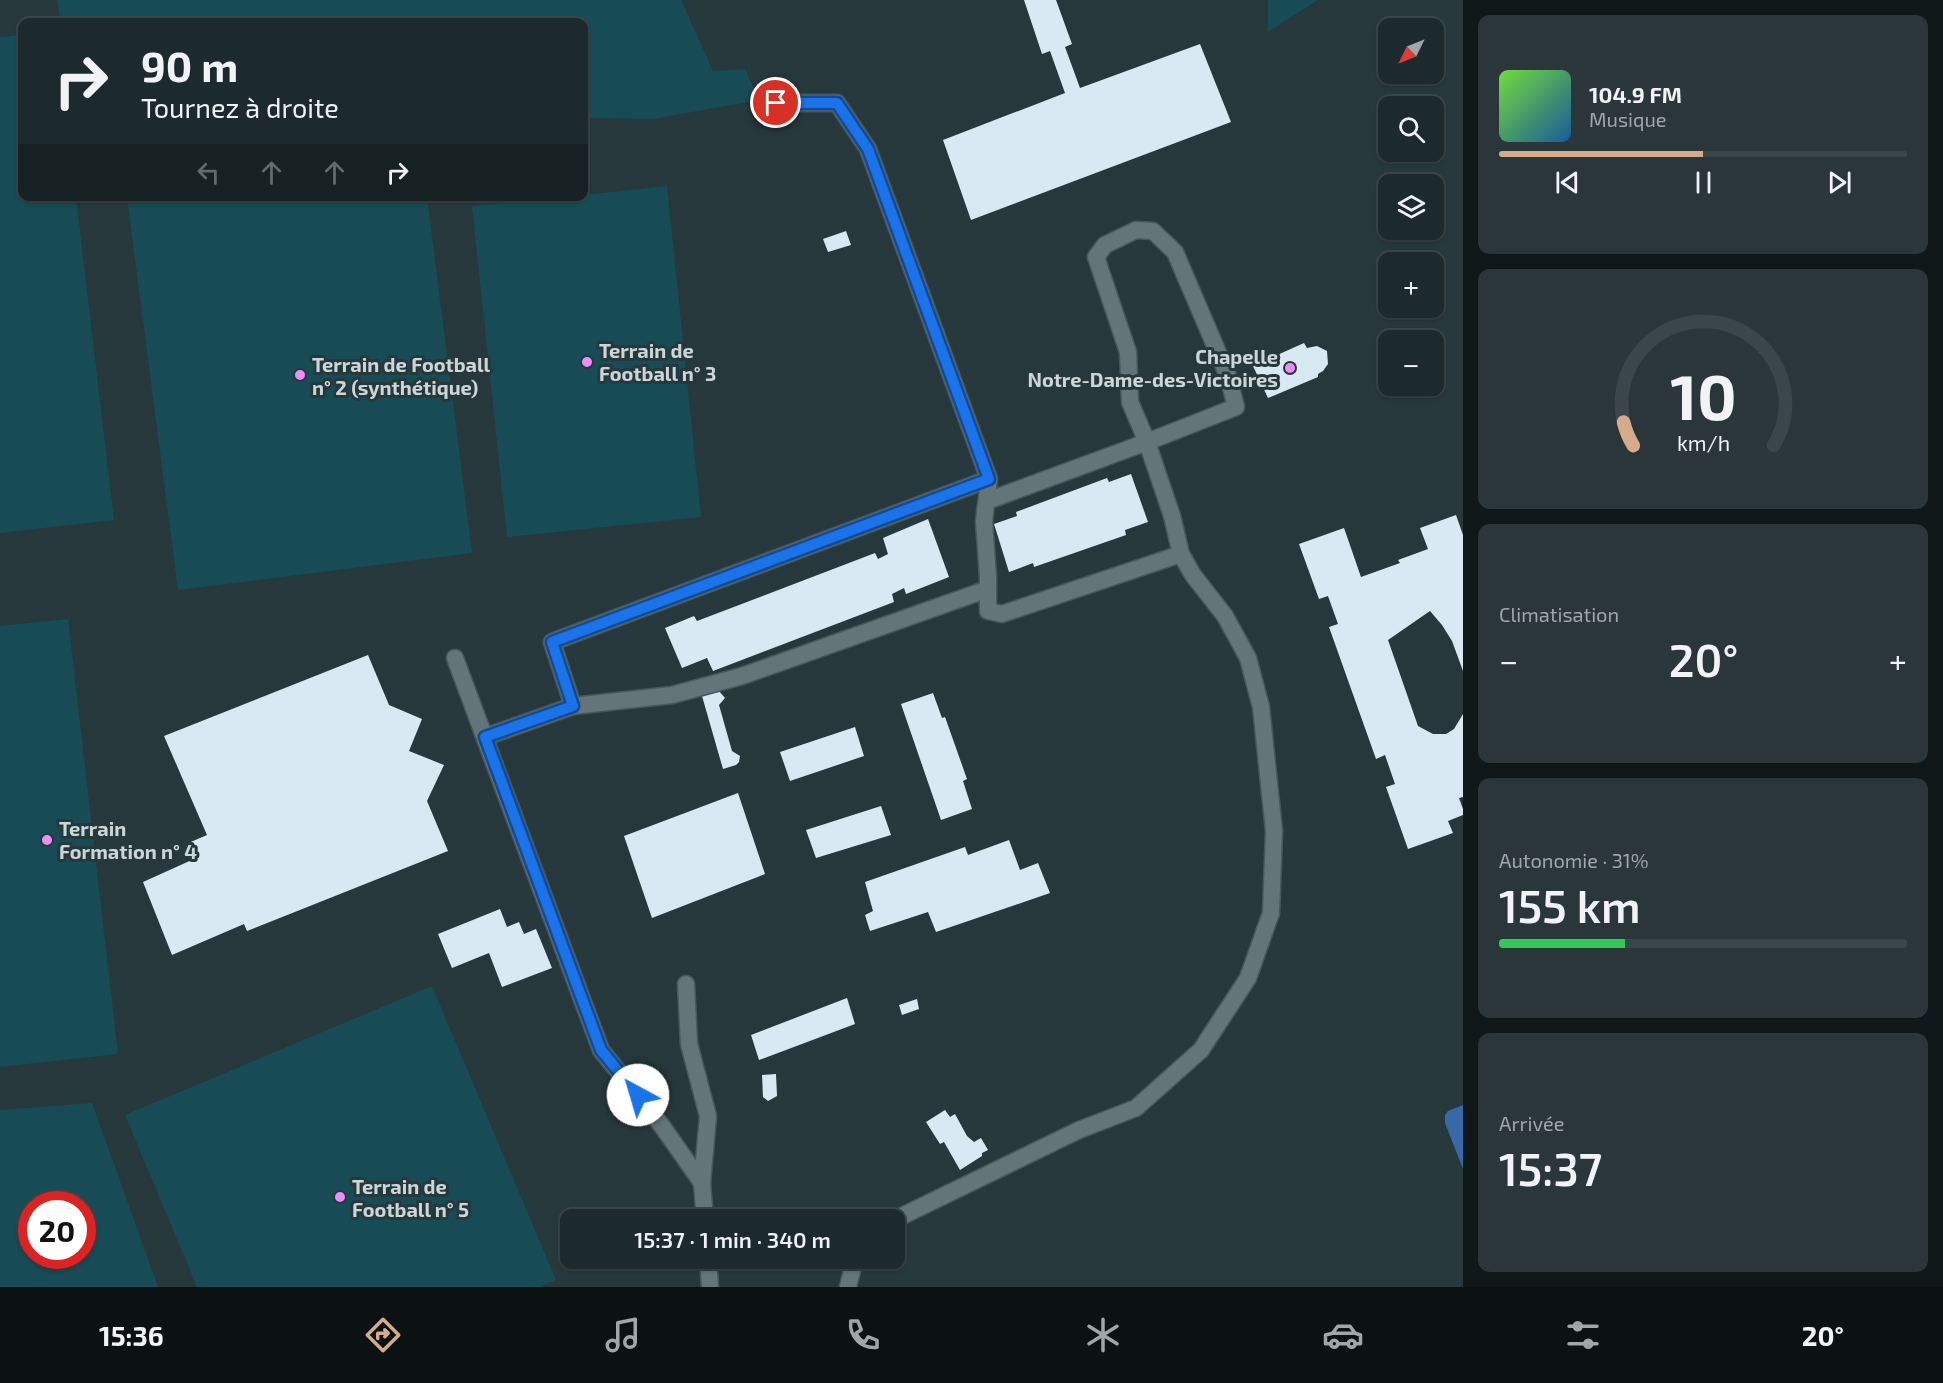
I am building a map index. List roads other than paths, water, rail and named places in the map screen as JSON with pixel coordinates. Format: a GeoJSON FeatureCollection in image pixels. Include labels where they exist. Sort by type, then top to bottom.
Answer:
{"type":"FeatureCollection","features":[{"type":"Feature","properties":{"kind":"lane"},"geometry":{"type":"LineString","coordinates":[[776,103],[837,103],[868,149],[989,479],[984,521],[987,611],[1002,614],[1181,554]]}},
{"type":"Feature","properties":{"kind":"lane"},"geometry":{"type":"LineString","coordinates":[[905,1215],[1079,1130],[1136,1108],[1201,1050],[1248,978],[1271,913],[1274,831],[1261,707],[1248,658],[1225,616],[1193,575],[1181,554],[1172,516],[1147,442],[1130,402],[1128,352],[1096,257],[1105,245],[1136,230],[1153,231],[1175,252],[1228,376],[1236,407],[1147,442],[987,501]]}},
{"type":"Feature","properties":{"kind":"lane"},"geometry":{"type":"LineString","coordinates":[[573,706],[552,642],[989,479]]}},
{"type":"Feature","properties":{"kind":"lane"},"geometry":{"type":"LineString","coordinates":[[485,737],[573,706],[672,695],[742,676],[988,589]]}},
{"type":"Feature","properties":{"kind":"lane"},"geometry":{"type":"LineString","coordinates":[[455,658],[601,1050],[662,1126],[702,1183]]}},
{"type":"Feature","properties":{"kind":"lane"},"geometry":{"type":"LineString","coordinates":[[686,984],[689,1044],[708,1116],[702,1183],[704,1209]]}},
{"type":"Feature","properties":{"kind":"lane"},"geometry":{"type":"LineString","coordinates":[[709,1269],[710,1287]]}},
{"type":"Feature","properties":{"kind":"lane"},"geometry":{"type":"LineString","coordinates":[[848,1287],[852,1269]]}},
{"type":"Feature","properties":{"kind":"water"},"geometry":{"type":"Polygon","coordinates":[[[1463,1105],[1463,1169],[1445,1123],[1445,1115],[1448,1111],[1463,1105]]]}},
{"type":"Feature","properties":{"kind":"place","name":"Terrain de Football n° 3"},"geometry":{"type":"Point","coordinates":[587,362]}},
{"type":"Feature","properties":{"kind":"place","name":"Chapelle Notre-Dame-des-Victoires"},"geometry":{"type":"Point","coordinates":[1290,368]}},
{"type":"Feature","properties":{"kind":"place","name":"Terrain de Football n° 2 (synthétique)"},"geometry":{"type":"Point","coordinates":[300,375]}},
{"type":"Feature","properties":{"kind":"place","name":"Terrain Formation n° 4"},"geometry":{"type":"Point","coordinates":[47,840]}},
{"type":"Feature","properties":{"kind":"place","name":"Terrain de Football n° 5"},"geometry":{"type":"Point","coordinates":[340,1197]}}]}
